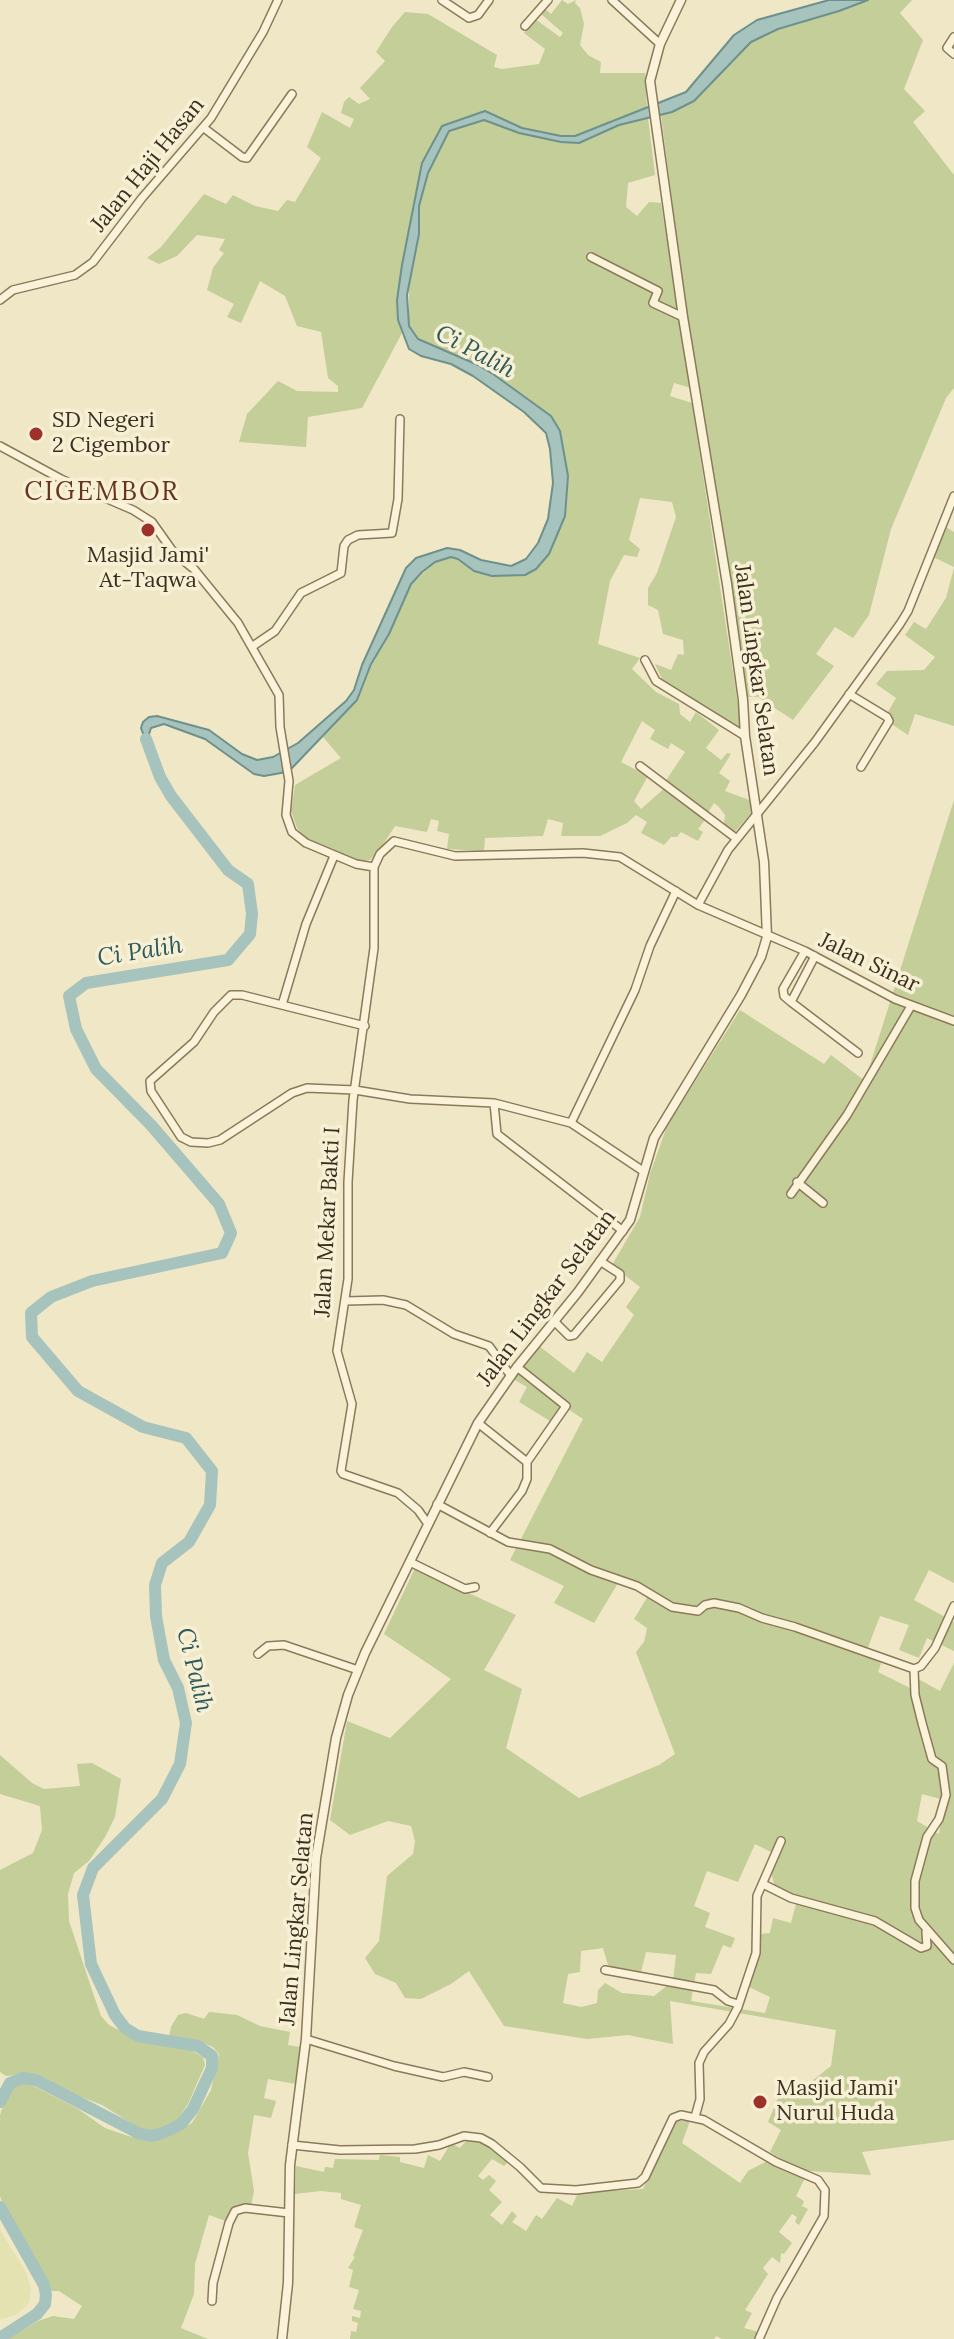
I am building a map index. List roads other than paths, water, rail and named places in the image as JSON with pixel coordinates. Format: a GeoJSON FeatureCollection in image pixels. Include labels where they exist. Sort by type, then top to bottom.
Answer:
{"type":"FeatureCollection","features":[{"type":"Feature","properties":{"kind":"street","name":"Jalan Haji Hasan"},"geometry":{"type":"LineString","coordinates":[[0,298],[13,290],[75,275],[105,249],[172,161],[204,128],[263,32],[278,0]]}},
{"type":"Feature","properties":{"kind":"street"},"geometry":{"type":"LineString","coordinates":[[442,0],[469,18],[478,15],[489,0]]}},
{"type":"Feature","properties":{"kind":"street"},"geometry":{"type":"LineString","coordinates":[[525,26],[548,0]]}},
{"type":"Feature","properties":{"kind":"street"},"geometry":{"type":"LineString","coordinates":[[612,0],[660,44]]}},
{"type":"Feature","properties":{"kind":"street","name":"Jalan Lingkar Selatan"},"geometry":{"type":"LineString","coordinates":[[282,2339],[288,2283],[292,2145],[306,2039],[316,1858],[341,1714],[358,1670],[478,1423],[517,1367],[623,1231],[636,1204],[654,1138],[741,995],[761,957],[767,937],[766,889],[743,700],[718,521],[683,317],[650,81],[660,44],[681,0]]}},
{"type":"Feature","properties":{"kind":"street"},"geometry":{"type":"LineString","coordinates":[[954,37],[947,48],[954,54]]}},
{"type":"Feature","properties":{"kind":"street"},"geometry":{"type":"LineString","coordinates":[[204,128],[247,158],[292,94]]}},
{"type":"Feature","properties":{"kind":"street"},"geometry":{"type":"LineString","coordinates":[[591,257],[658,291],[653,303],[683,317]]}},
{"type":"Feature","properties":{"kind":"street"},"geometry":{"type":"LineString","coordinates":[[253,646],[275,631],[301,593],[341,573],[344,546],[348,540],[358,535],[392,533],[398,499],[400,419]]}},
{"type":"Feature","properties":{"kind":"street"},"geometry":{"type":"LineString","coordinates":[[0,446],[152,522],[174,553],[194,569],[238,623],[279,695],[289,781],[286,815],[292,832],[315,849],[374,867]]}},
{"type":"Feature","properties":{"kind":"street"},"geometry":{"type":"LineString","coordinates":[[698,905],[737,839],[758,816],[908,611],[954,496]]}},
{"type":"Feature","properties":{"kind":"street"},"geometry":{"type":"LineString","coordinates":[[645,660],[656,681],[745,736]]}},
{"type":"Feature","properties":{"kind":"street"},"geometry":{"type":"LineString","coordinates":[[849,694],[889,721],[861,767]]}},
{"type":"Feature","properties":{"kind":"street"},"geometry":{"type":"LineString","coordinates":[[640,766],[737,839]]}},
{"type":"Feature","properties":{"kind":"street","name":"Jalan Sinar"},"geometry":{"type":"LineString","coordinates":[[374,867],[380,854],[394,841],[455,856],[604,854],[620,857],[698,905],[805,951],[911,1006],[954,1021]]}},
{"type":"Feature","properties":{"kind":"street"},"geometry":{"type":"LineString","coordinates":[[282,1005],[306,924],[334,856]]}},
{"type":"Feature","properties":{"kind":"street","name":"Jalan Mekar Bakti I"},"geometry":{"type":"LineString","coordinates":[[374,867],[374,948],[355,1090],[348,1182],[348,1279],[337,1351],[352,1413],[341,1471],[398,1493],[418,1510],[428,1524]]}},
{"type":"Feature","properties":{"kind":"street"},"geometry":{"type":"LineString","coordinates":[[571,1123],[635,990],[650,946],[676,891]]}},
{"type":"Feature","properties":{"kind":"street"},"geometry":{"type":"LineString","coordinates":[[805,951],[783,989],[784,996],[858,1053]]}},
{"type":"Feature","properties":{"kind":"street"},"geometry":{"type":"LineString","coordinates":[[791,1002],[815,956]]}},
{"type":"Feature","properties":{"kind":"street"},"geometry":{"type":"LineString","coordinates":[[365,1026],[242,995],[231,995],[214,1012],[194,1042],[150,1081],[151,1091],[181,1137],[191,1142],[212,1143],[292,1093],[307,1088],[355,1090],[410,1099],[494,1103],[571,1123],[643,1171]]}},
{"type":"Feature","properties":{"kind":"street"},"geometry":{"type":"LineString","coordinates":[[791,1194],[847,1115],[911,1006]]}},
{"type":"Feature","properties":{"kind":"street"},"geometry":{"type":"LineString","coordinates":[[494,1103],[497,1134],[623,1231]]}},
{"type":"Feature","properties":{"kind":"street"},"geometry":{"type":"LineString","coordinates":[[797,1182],[823,1203]]}},
{"type":"Feature","properties":{"kind":"street"},"geometry":{"type":"LineString","coordinates":[[554,1321],[569,1336],[574,1335],[620,1280],[620,1274],[600,1261]]}},
{"type":"Feature","properties":{"kind":"street"},"geometry":{"type":"LineString","coordinates":[[346,1301],[383,1300],[406,1305],[454,1334],[489,1346],[511,1376]]}},
{"type":"Feature","properties":{"kind":"street"},"geometry":{"type":"LineString","coordinates":[[490,1533],[522,1491],[527,1479],[527,1462],[566,1406],[517,1367]]}},
{"type":"Feature","properties":{"kind":"street"},"geometry":{"type":"LineString","coordinates":[[478,1423],[527,1462]]}},
{"type":"Feature","properties":{"kind":"street"},"geometry":{"type":"LineString","coordinates":[[437,1504],[490,1533],[518,1545],[550,1549],[591,1570],[637,1586],[672,1607],[698,1611],[714,1603],[739,1608],[914,1669],[921,1666],[935,1648],[954,1606]]}},
{"type":"Feature","properties":{"kind":"street"},"geometry":{"type":"LineString","coordinates":[[412,1563],[465,1589],[475,1587]]}},
{"type":"Feature","properties":{"kind":"street"},"geometry":{"type":"LineString","coordinates":[[258,1654],[268,1646],[284,1645],[358,1670]]}},
{"type":"Feature","properties":{"kind":"street"},"geometry":{"type":"LineString","coordinates":[[914,1669],[915,1695],[922,1723],[932,1759],[942,1766],[946,1795],[939,1819],[927,1837],[915,1881],[915,1908],[919,1920],[954,1960]]}},
{"type":"Feature","properties":{"kind":"street"},"geometry":{"type":"LineString","coordinates":[[695,2117],[700,2099],[701,2059],[729,2024],[738,2004],[756,1953],[757,1902],[781,1841]]}},
{"type":"Feature","properties":{"kind":"street"},"geometry":{"type":"LineString","coordinates":[[763,1884],[791,1898],[875,1921],[921,1948],[927,1946],[925,1927]]}},
{"type":"Feature","properties":{"kind":"street"},"geometry":{"type":"LineString","coordinates":[[605,1970],[714,1990],[728,2001],[738,2004]]}},
{"type":"Feature","properties":{"kind":"street"},"geometry":{"type":"LineString","coordinates":[[306,2039],[394,2066],[443,2077],[464,2072],[488,2077]]}},
{"type":"Feature","properties":{"kind":"street"},"geometry":{"type":"LineString","coordinates":[[292,2145],[340,2150],[415,2149],[464,2136],[481,2138],[520,2167],[541,2188],[576,2190],[638,2183],[645,2177],[673,2118],[681,2115],[695,2117],[737,2137],[776,2162],[818,2180],[825,2190],[824,2216],[777,2298],[759,2339]]}},
{"type":"Feature","properties":{"kind":"street"},"geometry":{"type":"LineString","coordinates":[[212,2301],[213,2283],[235,2211],[245,2208],[289,2213]]}},
{"type":"Feature","properties":{"kind":"water"},"geometry":{"type":"Polygon","coordinates":[[[829,0],[868,0],[778,29],[751,42],[694,101],[672,112],[619,125],[579,143],[519,133],[484,120],[449,131],[428,173],[419,206],[419,234],[407,295],[409,326],[418,339],[478,365],[551,416],[560,431],[568,476],[565,516],[549,554],[536,569],[525,575],[492,576],[474,571],[451,557],[435,562],[422,572],[411,584],[389,634],[371,664],[357,700],[292,768],[264,776],[254,774],[205,739],[164,724],[151,728],[150,753],[141,728],[149,717],[157,716],[209,730],[242,754],[257,760],[273,757],[298,743],[346,701],[354,690],[362,665],[406,568],[416,558],[447,548],[511,566],[526,559],[538,543],[548,519],[553,483],[546,433],[524,412],[473,376],[451,364],[421,356],[409,349],[398,320],[397,300],[402,265],[422,163],[442,126],[485,111],[522,128],[575,136],[686,92],[734,35],[757,20],[829,0]]]}},
{"type":"Feature","properties":{"kind":"waterway","name":"Ci Palih"},"geometry":{"type":"LineString","coordinates":[[0,2102],[10,2083],[23,2078],[36,2080],[138,2133],[151,2136],[181,2124],[193,2109],[212,2068],[212,2056],[198,2046],[138,2036],[125,2028],[115,2015],[91,1964],[83,1895],[93,1868],[162,1799],[180,1764],[186,1723],[178,1688],[164,1660],[156,1616],[155,1585],[162,1563],[189,1542],[210,1505],[212,1471],[186,1438],[143,1427],[78,1391],[32,1337],[31,1313],[51,1297],[92,1281],[222,1253],[231,1233],[219,1204],[151,1125],[96,1069],[76,1029],[69,996],[86,983],[228,960],[250,934],[252,914],[248,884],[228,870],[171,796],[160,777],[146,739]]}},
{"type":"Feature","properties":{"kind":"waterway","name":"Ci Palih"},"geometry":{"type":"LineString","coordinates":[[0,2207],[44,2285],[46,2295],[45,2304],[37,2314],[0,2338]]}},
{"type":"Feature","properties":{"kind":"place","name":"SD Negeri 2 Cigembor"},"geometry":{"type":"Point","coordinates":[36,434]}},
{"type":"Feature","properties":{"kind":"place","name":"Masjid Jami' At-Taqwa"},"geometry":{"type":"Point","coordinates":[148,530]}},
{"type":"Feature","properties":{"kind":"place","name":"Masjid Jami' Nurul Huda"},"geometry":{"type":"Point","coordinates":[760,2102]}},
{"type":"Feature","properties":{"kind":"district","name":"CIGEMBOR"},"geometry":{"type":"Point","coordinates":[102,493]}}]}
